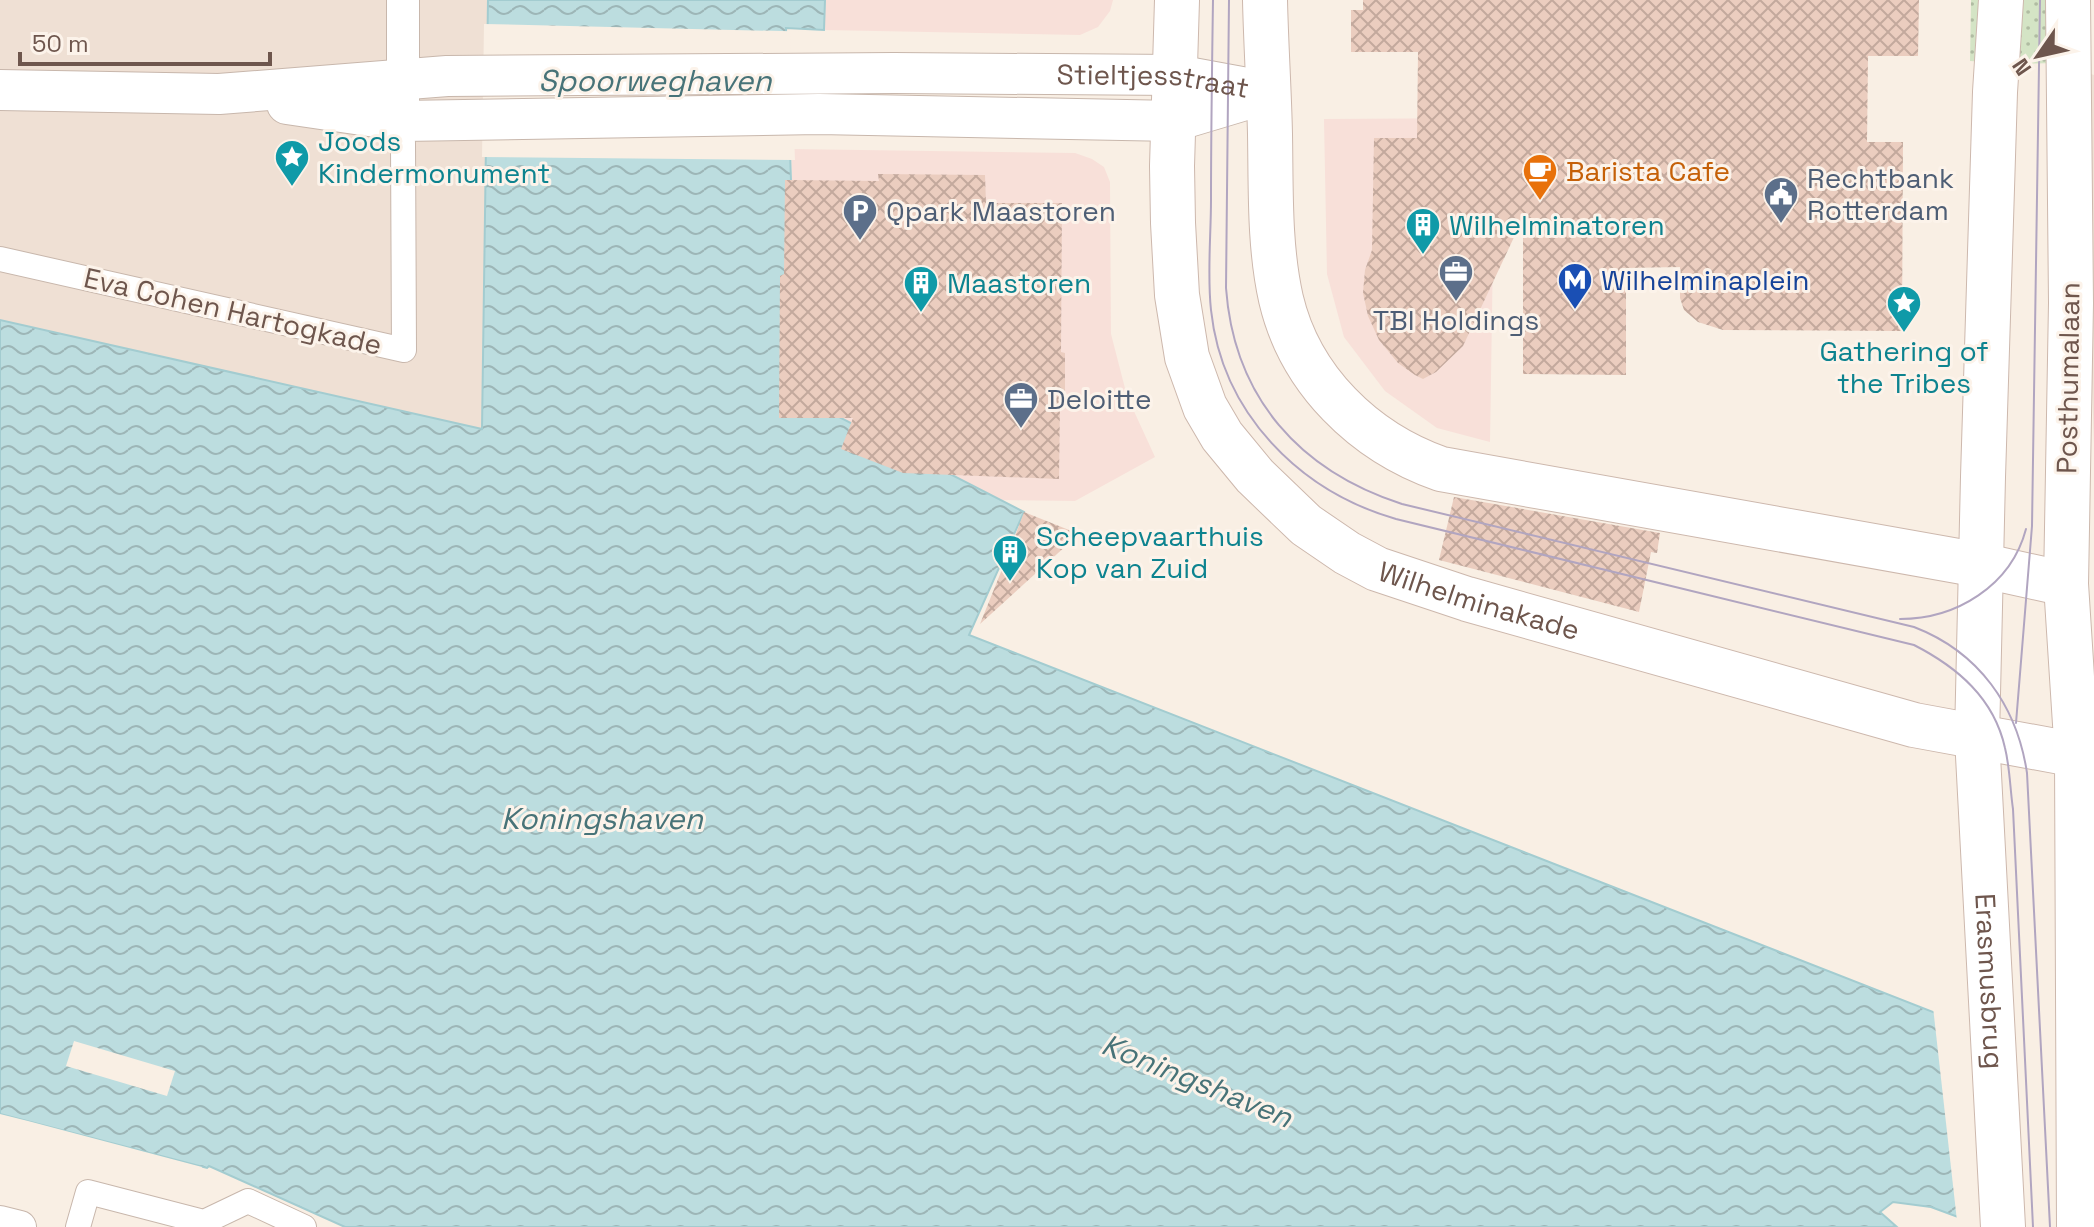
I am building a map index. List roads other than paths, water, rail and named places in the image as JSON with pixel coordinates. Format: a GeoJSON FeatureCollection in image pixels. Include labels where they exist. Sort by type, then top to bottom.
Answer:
{"type":"FeatureCollection","features":[{"type":"Feature","properties":{"kind":"main road","name":"Wilhelminakade"},"geometry":{"type":"LineString","coordinates":[[1177,0],[1172,166],[1174,254],[1181,333],[1205,407],[1227,443],[1269,491],[1306,525],[1377,569],[1437,590],[1914,725],[2086,758]]}},
{"type":"Feature","properties":{"kind":"main road"},"geometry":{"type":"LineString","coordinates":[[1265,0],[1273,226],[1278,280],[1286,317],[1297,345],[1318,378],[1351,417],[1380,440],[1441,469],[1980,565],[2080,586]]}},
{"type":"Feature","properties":{"kind":"main road"},"geometry":{"type":"LineString","coordinates":[[1977,737],[1995,92],[2001,0]]}},
{"type":"Feature","properties":{"kind":"main road","name":"Posthumalaan"},"geometry":{"type":"LineString","coordinates":[[2068,0],[2081,90],[2071,303],[2086,758]]}},
{"type":"Feature","properties":{"kind":"main road","name":"Erasmusbrug"},"geometry":{"type":"LineString","coordinates":[[1977,737],[2003,1227]]}},
{"type":"Feature","properties":{"kind":"main road"},"geometry":{"type":"LineString","coordinates":[[2079,1227],[2078,862],[2086,758]]}},
{"type":"Feature","properties":{"kind":"street"},"geometry":{"type":"LineString","coordinates":[[219,94],[403,132],[403,0]]}},
{"type":"Feature","properties":{"kind":"street","name":"Stieltjesstraat"},"geometry":{"type":"LineString","coordinates":[[401,78],[821,73],[1176,75],[1269,92]]}},
{"type":"Feature","properties":{"kind":"street"},"geometry":{"type":"LineString","coordinates":[[0,90],[219,94],[401,78]]}},
{"type":"Feature","properties":{"kind":"street","name":"Stieltjesstraat"},"geometry":{"type":"LineString","coordinates":[[403,132],[448,121],[819,114],[1175,121],[1269,92]]}},
{"type":"Feature","properties":{"kind":"street","name":"Eva Cohen Hartogkade"},"geometry":{"type":"LineString","coordinates":[[0,259],[404,350],[403,132]]}},
{"type":"Feature","properties":{"kind":"street"},"geometry":{"type":"LineString","coordinates":[[78,1227],[88,1192],[204,1222],[248,1201],[304,1227]]}},
{"type":"Feature","properties":{"kind":"street"},"geometry":{"type":"LineString","coordinates":[[0,1222],[20,1227]]}},
{"type":"Feature","properties":{"kind":"water","name":"Koningshaven"},"geometry":{"type":"Polygon","coordinates":[[[488,0],[825,0],[824,30],[786,28],[798,396],[1024,512],[969,635],[2094,1075],[1985,1227],[1931,1207],[1893,1202],[1880,1212],[1897,1227],[345,1227],[209,1166],[207,1168],[0,1114],[0,320],[482,429],[488,0]]]}},
{"type":"Feature","properties":{"kind":"tram line"},"geometry":{"type":"LineString","coordinates":[[1213,0],[1211,310],[1218,347],[1231,382],[1249,414],[1271,443],[1298,468],[1328,489],[1396,519],[1914,645],[1945,663],[1983,699],[2000,730],[2005,748],[2013,809],[2033,1227]]}},
{"type":"Feature","properties":{"kind":"tram line"},"geometry":{"type":"LineString","coordinates":[[1229,0],[1226,288],[1232,328],[1243,364],[1258,396],[1279,425],[1304,450],[1333,472],[1365,490],[1402,504],[1914,627],[1958,651],[1991,684],[2014,725],[2027,773],[2050,1227]]}},
{"type":"Feature","properties":{"kind":"tram line"},"geometry":{"type":"LineString","coordinates":[[2016,723],[2032,526],[2040,0]]}},
{"type":"Feature","properties":{"kind":"tram line"},"geometry":{"type":"LineString","coordinates":[[1900,619],[1941,613],[1961,606],[1978,595],[2008,567],[2026,529]]}},
{"type":"Feature","properties":{"kind":"place","name":"Joods Kindermonument"},"geometry":{"type":"Point","coordinates":[292,188]}},
{"type":"Feature","properties":{"kind":"place","name":"Barista Cafe"},"geometry":{"type":"Point","coordinates":[1540,202]}},
{"type":"Feature","properties":{"kind":"place","name":"Rechtbank Rotterdam"},"geometry":{"type":"Point","coordinates":[1781,225]}},
{"type":"Feature","properties":{"kind":"place","name":"Qpark Maastoren"},"geometry":{"type":"Point","coordinates":[860,242]}},
{"type":"Feature","properties":{"kind":"place","name":"Wilhelminatoren"},"geometry":{"type":"Point","coordinates":[1423,256]}},
{"type":"Feature","properties":{"kind":"place","name":"TBI Holdings"},"geometry":{"type":"Point","coordinates":[1456,303]}},
{"type":"Feature","properties":{"kind":"place","name":"Wilhelminaplein"},"geometry":{"type":"Point","coordinates":[1575,311]}},
{"type":"Feature","properties":{"kind":"place","name":"Maastoren"},"geometry":{"type":"Point","coordinates":[921,314]}},
{"type":"Feature","properties":{"kind":"place","name":"Gathering of the Tribes"},"geometry":{"type":"Point","coordinates":[1904,334]}},
{"type":"Feature","properties":{"kind":"place","name":"Deloitte"},"geometry":{"type":"Point","coordinates":[1021,430]}},
{"type":"Feature","properties":{"kind":"place","name":"Scheepvaarthuis Kop van Zuid"},"geometry":{"type":"Point","coordinates":[1010,583]}},
{"type":"Feature","properties":{"kind":"water label","name":"Spoorweghaven"},"geometry":{"type":"Point","coordinates":[655,81]}}]}
